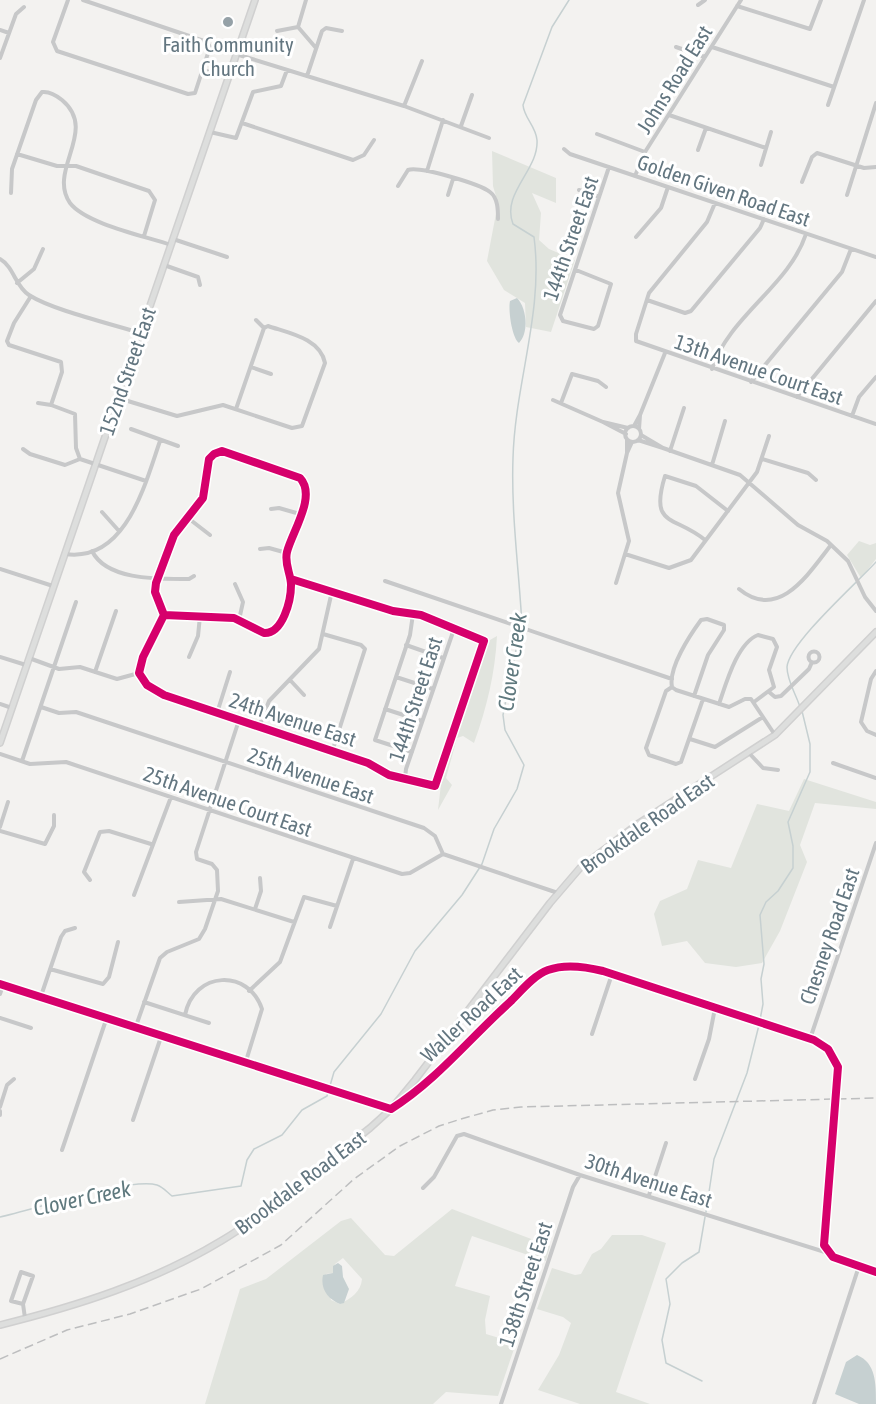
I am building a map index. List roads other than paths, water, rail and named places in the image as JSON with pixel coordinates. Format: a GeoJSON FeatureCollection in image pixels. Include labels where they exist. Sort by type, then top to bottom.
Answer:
{"type":"FeatureCollection","features":[{"type":"Feature","properties":{"kind":"main road","name":"152nd Street East"},"geometry":{"type":"LineString","coordinates":[[0,743],[255,0]]}},
{"type":"Feature","properties":{"kind":"main road","name":"Brookdale Road East"},"geometry":{"type":"LineString","coordinates":[[0,1326],[88,1302],[192,1257],[223,1240],[370,1128],[391,1109],[558,893],[584,864],[612,842],[775,735],[876,632]]}},
{"type":"Feature","properties":{"kind":"street"},"geometry":{"type":"LineString","coordinates":[[68,0],[54,40],[54,48],[193,94],[203,70],[209,44],[83,0]]}},
{"type":"Feature","properties":{"kind":"street"},"geometry":{"type":"LineString","coordinates":[[298,27],[306,0]]}},
{"type":"Feature","properties":{"kind":"street"},"geometry":{"type":"LineString","coordinates":[[698,5],[705,0]]}},
{"type":"Feature","properties":{"kind":"street","name":"Johns Road East"},"geometry":{"type":"LineString","coordinates":[[635,176],[645,152],[741,0]]}},
{"type":"Feature","properties":{"kind":"street"},"geometry":{"type":"LineString","coordinates":[[737,6],[810,29],[821,0]]}},
{"type":"Feature","properties":{"kind":"street"},"geometry":{"type":"LineString","coordinates":[[828,105],[864,0]]}},
{"type":"Feature","properties":{"kind":"street"},"geometry":{"type":"LineString","coordinates":[[0,58],[16,14],[24,7]]}},
{"type":"Feature","properties":{"kind":"street"},"geometry":{"type":"LineString","coordinates":[[277,31],[298,27]]}},
{"type":"Feature","properties":{"kind":"street"},"geometry":{"type":"LineString","coordinates":[[298,27],[316,48]]}},
{"type":"Feature","properties":{"kind":"street"},"geometry":{"type":"LineString","coordinates":[[307,76],[325,29],[342,31]]}},
{"type":"Feature","properties":{"kind":"street"},"geometry":{"type":"LineString","coordinates":[[0,30],[9,33]]}},
{"type":"Feature","properties":{"kind":"street"},"geometry":{"type":"LineString","coordinates":[[676,47],[705,57]]}},
{"type":"Feature","properties":{"kind":"street"},"geometry":{"type":"LineString","coordinates":[[711,47],[834,87]]}},
{"type":"Feature","properties":{"kind":"street"},"geometry":{"type":"LineString","coordinates":[[236,54],[404,106],[489,138]]}},
{"type":"Feature","properties":{"kind":"street"},"geometry":{"type":"LineString","coordinates":[[404,106],[422,62]]}},
{"type":"Feature","properties":{"kind":"street"},"geometry":{"type":"LineString","coordinates":[[203,70],[228,78]]}},
{"type":"Feature","properties":{"kind":"street"},"geometry":{"type":"LineString","coordinates":[[210,132],[236,138],[253,92],[281,86],[287,70]]}},
{"type":"Feature","properties":{"kind":"street"},"geometry":{"type":"LineString","coordinates":[[11,193],[12,169],[36,100],[42,92],[49,92],[61,99],[74,117],[76,137],[67,166],[65,189],[75,208],[86,216],[144,236],[227,256]]}},
{"type":"Feature","properties":{"kind":"street"},"geometry":{"type":"LineString","coordinates":[[462,126],[472,95]]}},
{"type":"Feature","properties":{"kind":"street"},"geometry":{"type":"LineString","coordinates":[[847,195],[876,103]]}},
{"type":"Feature","properties":{"kind":"street"},"geometry":{"type":"LineString","coordinates":[[669,115],[766,148]]}},
{"type":"Feature","properties":{"kind":"street"},"geometry":{"type":"LineString","coordinates":[[427,171],[443,120]]}},
{"type":"Feature","properties":{"kind":"street"},"geometry":{"type":"LineString","coordinates":[[242,123],[353,160],[364,156],[374,140]]}},
{"type":"Feature","properties":{"kind":"street"},"geometry":{"type":"LineString","coordinates":[[698,150],[706,128]]}},
{"type":"Feature","properties":{"kind":"street"},"geometry":{"type":"LineString","coordinates":[[761,165],[771,132]]}},
{"type":"Feature","properties":{"kind":"street"},"geometry":{"type":"LineString","coordinates":[[597,134],[645,152]]}},
{"type":"Feature","properties":{"kind":"street","name":"Golden Given Road East"},"geometry":{"type":"LineString","coordinates":[[564,148],[570,154],[876,257]]}},
{"type":"Feature","properties":{"kind":"street"},"geometry":{"type":"LineString","coordinates":[[802,182],[814,155],[820,153],[868,169],[876,167]]}},
{"type":"Feature","properties":{"kind":"street"},"geometry":{"type":"LineString","coordinates":[[17,154],[46,164],[67,166],[152,192],[155,200],[144,236]]}},
{"type":"Feature","properties":{"kind":"street","name":"144th Street East"},"geometry":{"type":"LineString","coordinates":[[576,270],[611,284],[596,329],[586,328],[560,318],[609,167]]}},
{"type":"Feature","properties":{"kind":"street"},"geometry":{"type":"LineString","coordinates":[[398,186],[408,170],[416,168],[453,179],[492,194],[498,207],[498,219]]}},
{"type":"Feature","properties":{"kind":"street"},"geometry":{"type":"LineString","coordinates":[[448,195],[453,179]]}},
{"type":"Feature","properties":{"kind":"street"},"geometry":{"type":"LineString","coordinates":[[636,237],[661,208],[668,187]]}},
{"type":"Feature","properties":{"kind":"street"},"geometry":{"type":"LineString","coordinates":[[579,190],[599,197]]}},
{"type":"Feature","properties":{"kind":"street"},"geometry":{"type":"LineString","coordinates":[[715,203],[707,222],[652,288],[647,300],[685,313],[691,311],[760,228],[764,219]]}},
{"type":"Feature","properties":{"kind":"street"},"geometry":{"type":"LineString","coordinates":[[712,369],[719,350],[796,257],[806,234]]}},
{"type":"Feature","properties":{"kind":"street"},"geometry":{"type":"LineString","coordinates":[[17,283],[36,267],[43,249]]}},
{"type":"Feature","properties":{"kind":"street"},"geometry":{"type":"LineString","coordinates":[[751,382],[842,272],[851,249]]}},
{"type":"Feature","properties":{"kind":"street"},"geometry":{"type":"LineString","coordinates":[[1,260],[17,283],[32,296],[140,333]]}},
{"type":"Feature","properties":{"kind":"street"},"geometry":{"type":"LineString","coordinates":[[164,265],[198,277],[201,285]]}},
{"type":"Feature","properties":{"kind":"street"},"geometry":{"type":"LineString","coordinates":[[32,296],[14,323],[8,343],[61,362],[63,369],[51,405]]}},
{"type":"Feature","properties":{"kind":"street","name":"13th Avenue Court East"},"geometry":{"type":"LineString","coordinates":[[647,300],[636,339],[640,344],[876,424]]}},
{"type":"Feature","properties":{"kind":"street"},"geometry":{"type":"LineString","coordinates":[[797,397],[876,301]]}},
{"type":"Feature","properties":{"kind":"street"},"geometry":{"type":"LineString","coordinates":[[256,320],[264,328]]}},
{"type":"Feature","properties":{"kind":"street"},"geometry":{"type":"LineString","coordinates":[[118,398],[177,416],[219,405],[292,428],[302,426],[324,359],[308,340],[268,326],[264,328]]}},
{"type":"Feature","properties":{"kind":"street"},"geometry":{"type":"LineString","coordinates":[[237,409],[264,328]]}},
{"type":"Feature","properties":{"kind":"street"},"geometry":{"type":"LineString","coordinates":[[627,453],[626,436],[634,428],[640,416],[665,353]]}},
{"type":"Feature","properties":{"kind":"street"},"geometry":{"type":"LineString","coordinates":[[251,367],[271,374]]}},
{"type":"Feature","properties":{"kind":"street"},"geometry":{"type":"LineString","coordinates":[[561,403],[572,374],[598,381],[606,387]]}},
{"type":"Feature","properties":{"kind":"street"},"geometry":{"type":"LineString","coordinates":[[852,416],[859,397],[876,377]]}},
{"type":"Feature","properties":{"kind":"street"},"geometry":{"type":"LineString","coordinates":[[553,400],[603,423],[632,442]]}},
{"type":"Feature","properties":{"kind":"street"},"geometry":{"type":"LineString","coordinates":[[38,404],[51,405],[76,416],[76,448],[80,459]]}},
{"type":"Feature","properties":{"kind":"street"},"geometry":{"type":"LineString","coordinates":[[670,451],[684,408]]}},
{"type":"Feature","properties":{"kind":"street"},"geometry":{"type":"LineString","coordinates":[[712,465],[725,422]]}},
{"type":"Feature","properties":{"kind":"street"},"geometry":{"type":"LineString","coordinates":[[603,423],[634,428],[663,448]]}},
{"type":"Feature","properties":{"kind":"street"},"geometry":{"type":"LineString","coordinates":[[131,429],[178,446]]}},
{"type":"Feature","properties":{"kind":"street"},"geometry":{"type":"LineString","coordinates":[[638,440],[641,435]]}},
{"type":"Feature","properties":{"kind":"street"},"geometry":{"type":"LineString","coordinates":[[625,554],[663,567],[678,567],[690,560],[750,482],[762,459],[769,436]]}},
{"type":"Feature","properties":{"kind":"street"},"geometry":{"type":"LineString","coordinates":[[616,583],[629,532],[620,510],[618,493],[627,453],[632,442],[638,440],[735,473],[750,482],[798,525],[831,545],[848,561],[861,589],[876,611]]}},
{"type":"Feature","properties":{"kind":"street"},"geometry":{"type":"LineString","coordinates":[[65,554],[76,555],[92,551],[119,531],[135,511],[160,441]]}},
{"type":"Feature","properties":{"kind":"street"},"geometry":{"type":"LineString","coordinates":[[23,449],[30,454],[65,465],[80,459],[146,481]]}},
{"type":"Feature","properties":{"kind":"street"},"geometry":{"type":"LineString","coordinates":[[29,658],[54,667],[80,667],[117,679],[139,674],[142,660],[164,615],[155,592],[158,579],[174,535],[202,498],[209,459],[216,452],[225,452],[301,479],[305,484],[306,495],[286,553],[291,579],[290,594],[279,627],[271,633],[264,633],[238,620],[164,615]]}},
{"type":"Feature","properties":{"kind":"street"},"geometry":{"type":"LineString","coordinates":[[762,459],[808,472],[816,480]]}},
{"type":"Feature","properties":{"kind":"street"},"geometry":{"type":"LineString","coordinates":[[705,540],[693,530],[673,523],[664,514],[659,498],[665,476],[696,486],[728,511]]}},
{"type":"Feature","properties":{"kind":"street"},"geometry":{"type":"LineString","coordinates":[[271,509],[279,508],[300,514]]}},
{"type":"Feature","properties":{"kind":"street"},"geometry":{"type":"LineString","coordinates":[[102,512],[119,531]]}},
{"type":"Feature","properties":{"kind":"street"},"geometry":{"type":"LineString","coordinates":[[188,518],[210,535]]}},
{"type":"Feature","properties":{"kind":"street"},"geometry":{"type":"LineString","coordinates":[[739,589],[762,599],[778,599],[805,577],[831,545]]}},
{"type":"Feature","properties":{"kind":"street"},"geometry":{"type":"LineString","coordinates":[[260,549],[269,548],[286,553]]}},
{"type":"Feature","properties":{"kind":"street"},"geometry":{"type":"LineString","coordinates":[[92,551],[102,565],[138,577],[189,579],[194,576]]}},
{"type":"Feature","properties":{"kind":"street"},"geometry":{"type":"LineString","coordinates":[[0,569],[54,586]]}},
{"type":"Feature","properties":{"kind":"street"},"geometry":{"type":"LineString","coordinates":[[291,579],[413,614],[454,629]]}},
{"type":"Feature","properties":{"kind":"street"},"geometry":{"type":"LineString","coordinates":[[385,581],[672,679]]}},
{"type":"Feature","properties":{"kind":"street"},"geometry":{"type":"LineString","coordinates":[[235,584],[243,602],[238,620]]}},
{"type":"Feature","properties":{"kind":"street"},"geometry":{"type":"LineString","coordinates":[[259,727],[269,701],[315,656],[323,634],[325,615],[332,591]]}},
{"type":"Feature","properties":{"kind":"street"},"geometry":{"type":"LineString","coordinates":[[22,761],[76,602]]}},
{"type":"Feature","properties":{"kind":"street"},"geometry":{"type":"LineString","coordinates":[[95,672],[116,611]]}},
{"type":"Feature","properties":{"kind":"street"},"geometry":{"type":"LineString","coordinates":[[412,752],[375,740],[406,645],[413,614]]}},
{"type":"Feature","properties":{"kind":"street"},"geometry":{"type":"LineString","coordinates":[[189,657],[198,636],[200,616]]}},
{"type":"Feature","properties":{"kind":"street"},"geometry":{"type":"LineString","coordinates":[[672,687],[672,679],[685,642],[700,620],[707,618],[724,626],[723,632],[706,657],[694,696]]}},
{"type":"Feature","properties":{"kind":"street","name":"144th Street East"},"geometry":{"type":"LineString","coordinates":[[405,778],[454,629]]}},
{"type":"Feature","properties":{"kind":"street","name":"24th Avenue East"},"geometry":{"type":"LineString","coordinates":[[139,674],[143,680],[164,695],[368,763],[384,773],[435,786],[484,641],[454,629]]}},
{"type":"Feature","properties":{"kind":"street"},"geometry":{"type":"LineString","coordinates":[[323,634],[361,645],[365,649],[332,752]]}},
{"type":"Feature","properties":{"kind":"street"},"geometry":{"type":"LineString","coordinates":[[719,704],[732,666],[756,635],[776,642],[769,670],[774,687],[754,702]]}},
{"type":"Feature","properties":{"kind":"street"},"geometry":{"type":"LineString","coordinates":[[406,645],[443,658]]}},
{"type":"Feature","properties":{"kind":"street"},"geometry":{"type":"LineString","coordinates":[[0,657],[26,665]]}},
{"type":"Feature","properties":{"kind":"street"},"geometry":{"type":"LineString","coordinates":[[770,692],[775,697],[782,696],[809,669],[812,662]]}},
{"type":"Feature","properties":{"kind":"street"},"geometry":{"type":"LineString","coordinates":[[876,671],[871,679],[861,722],[867,731],[876,735]]}},
{"type":"Feature","properties":{"kind":"street"},"geometry":{"type":"LineString","coordinates":[[217,712],[230,672]]}},
{"type":"Feature","properties":{"kind":"street"},"geometry":{"type":"LineString","coordinates":[[396,677],[433,689]]}},
{"type":"Feature","properties":{"kind":"street"},"geometry":{"type":"LineString","coordinates":[[290,680],[304,695]]}},
{"type":"Feature","properties":{"kind":"street"},"geometry":{"type":"LineString","coordinates":[[672,687],[730,707],[747,698],[754,702],[775,735]]}},
{"type":"Feature","properties":{"kind":"street"},"geometry":{"type":"LineString","coordinates":[[672,687],[666,691],[646,751],[649,756],[679,764],[703,699]]}},
{"type":"Feature","properties":{"kind":"street"},"geometry":{"type":"LineString","coordinates":[[0,705],[12,708]]}},
{"type":"Feature","properties":{"kind":"street","name":"25th Avenue East"},"geometry":{"type":"LineString","coordinates":[[41,707],[59,713],[76,712],[429,830],[435,836],[443,854]]}},
{"type":"Feature","properties":{"kind":"street"},"geometry":{"type":"LineString","coordinates":[[385,709],[422,721]]}},
{"type":"Feature","properties":{"kind":"street"},"geometry":{"type":"LineString","coordinates":[[690,739],[715,747],[763,717]]}},
{"type":"Feature","properties":{"kind":"street"},"geometry":{"type":"LineString","coordinates":[[136,1026],[162,955],[200,939],[216,898],[217,870],[196,856],[239,720]]}},
{"type":"Feature","properties":{"kind":"street"},"geometry":{"type":"LineString","coordinates":[[749,753],[764,768],[778,770]]}},
{"type":"Feature","properties":{"kind":"street","name":"25th Avenue Court East"},"geometry":{"type":"LineString","coordinates":[[0,754],[38,765],[66,762],[405,874],[443,854]]}},
{"type":"Feature","properties":{"kind":"street"},"geometry":{"type":"LineString","coordinates":[[833,764],[876,778]]}},
{"type":"Feature","properties":{"kind":"street"},"geometry":{"type":"LineString","coordinates":[[134,895],[151,844],[171,797]]}},
{"type":"Feature","properties":{"kind":"street"},"geometry":{"type":"LineString","coordinates":[[8,802],[0,829],[45,844],[53,831],[54,815]]}},
{"type":"Feature","properties":{"kind":"street"},"geometry":{"type":"LineString","coordinates":[[90,880],[84,872],[96,836],[102,831],[151,844]]}},
{"type":"Feature","properties":{"kind":"street","name":"Chesney Road East"},"geometry":{"type":"LineString","coordinates":[[810,1039],[876,843]]}},
{"type":"Feature","properties":{"kind":"street"},"geometry":{"type":"LineString","coordinates":[[443,854],[558,893]]}},
{"type":"Feature","properties":{"kind":"street"},"geometry":{"type":"LineString","coordinates":[[330,927],[353,858]]}},
{"type":"Feature","properties":{"kind":"street"},"geometry":{"type":"LineString","coordinates":[[255,909],[261,891],[260,878]]}},
{"type":"Feature","properties":{"kind":"street"},"geometry":{"type":"LineString","coordinates":[[251,993],[279,964],[304,897],[337,906]]}},
{"type":"Feature","properties":{"kind":"street"},"geometry":{"type":"LineString","coordinates":[[179,902],[216,898],[294,922]]}},
{"type":"Feature","properties":{"kind":"street"},"geometry":{"type":"LineString","coordinates":[[41,996],[63,933],[75,928]]}},
{"type":"Feature","properties":{"kind":"street"},"geometry":{"type":"LineString","coordinates":[[50,969],[98,984],[105,983],[109,977],[118,942]]}},
{"type":"Feature","properties":{"kind":"street","name":"Waller Road East"},"geometry":{"type":"LineString","coordinates":[[391,1109],[431,1077],[544,971],[559,968],[581,968],[612,974],[810,1039],[828,1048],[838,1066],[824,1241],[829,1254]]}},
{"type":"Feature","properties":{"kind":"street"},"geometry":{"type":"LineString","coordinates":[[592,1034],[612,974]]}},
{"type":"Feature","properties":{"kind":"street"},"geometry":{"type":"LineString","coordinates":[[185,1016],[191,996],[207,984],[226,980],[251,993],[261,1006],[262,1013],[246,1061]]}},
{"type":"Feature","properties":{"kind":"street"},"geometry":{"type":"LineString","coordinates":[[0,994],[2,984],[391,1109]]}},
{"type":"Feature","properties":{"kind":"street"},"geometry":{"type":"LineString","coordinates":[[144,1002],[209,1023]]}},
{"type":"Feature","properties":{"kind":"street"},"geometry":{"type":"LineString","coordinates":[[695,1079],[709,1039],[715,1008]]}},
{"type":"Feature","properties":{"kind":"street"},"geometry":{"type":"LineString","coordinates":[[63,1150],[107,1017]]}},
{"type":"Feature","properties":{"kind":"street"},"geometry":{"type":"LineString","coordinates":[[0,1018],[31,1028]]}},
{"type":"Feature","properties":{"kind":"street"},"geometry":{"type":"LineString","coordinates":[[133,1120],[162,1034]]}},
{"type":"Feature","properties":{"kind":"street"},"geometry":{"type":"LineString","coordinates":[[0,1111],[8,1085],[14,1079]]}},
{"type":"Feature","properties":{"kind":"street","name":"30th Avenue East"},"geometry":{"type":"LineString","coordinates":[[423,1188],[434,1177],[459,1135],[551,1163],[580,1176],[649,1195],[829,1254]]}},
{"type":"Feature","properties":{"kind":"street"},"geometry":{"type":"LineString","coordinates":[[649,1195],[666,1143]]}},
{"type":"Feature","properties":{"kind":"street","name":"138th Street East"},"geometry":{"type":"LineString","coordinates":[[501,1404],[573,1187],[580,1176]]}},
{"type":"Feature","properties":{"kind":"street"},"geometry":{"type":"LineString","coordinates":[[829,1254],[876,1272]]}},
{"type":"Feature","properties":{"kind":"street"},"geometry":{"type":"LineString","coordinates":[[814,1404],[859,1266]]}},
{"type":"Feature","properties":{"kind":"street"},"geometry":{"type":"LineString","coordinates":[[23,1304],[11,1300],[21,1272],[33,1276],[23,1304],[25,1319]]}},
{"type":"Feature","properties":{"kind":"waterway","name":"Clover Creek"},"geometry":{"type":"LineString","coordinates":[[522,625],[514,521],[513,458],[515,430],[532,320],[536,265],[534,237],[513,224],[511,213],[516,192],[536,151],[536,135],[523,105],[552,27],[569,0]]}},
{"type":"Feature","properties":{"kind":"waterway"},"geometry":{"type":"LineString","coordinates":[[800,707],[787,672],[791,656],[825,613],[876,562]]}},
{"type":"Feature","properties":{"kind":"waterway","name":"Clover Creek"},"geometry":{"type":"LineString","coordinates":[[0,1217],[81,1195],[126,1186],[157,1185],[172,1196],[241,1186],[247,1160],[254,1149],[282,1135],[302,1110],[327,1096],[334,1072],[381,1014],[415,951],[462,895],[482,864],[494,829],[517,789],[524,765],[505,730],[503,715],[520,630]]}},
{"type":"Feature","properties":{"kind":"waterway"},"geometry":{"type":"LineString","coordinates":[[760,1020],[763,1004],[761,979],[764,964],[760,915],[766,902],[778,891],[793,868],[793,846],[788,822],[810,772],[810,744],[802,711]]}},
{"type":"Feature","properties":{"kind":"waterway"},"geometry":{"type":"LineString","coordinates":[[706,1212],[714,1159],[747,1073],[759,1025]]}},
{"type":"Feature","properties":{"kind":"waterway"},"geometry":{"type":"LineString","coordinates":[[702,1381],[666,1363],[662,1340],[670,1304],[666,1279],[682,1263],[699,1252],[705,1217]]}},
{"type":"Feature","properties":{"kind":"railway"},"geometry":{"type":"LineString","coordinates":[[0,1359],[67,1330],[130,1314],[201,1289],[281,1245],[354,1179],[400,1146],[439,1126],[461,1119],[493,1110],[521,1107],[876,1098]]}},
{"type":"Feature","properties":{"kind":"place","name":"Faith Community Church"},"geometry":{"type":"Point","coordinates":[228,22]}}]}
